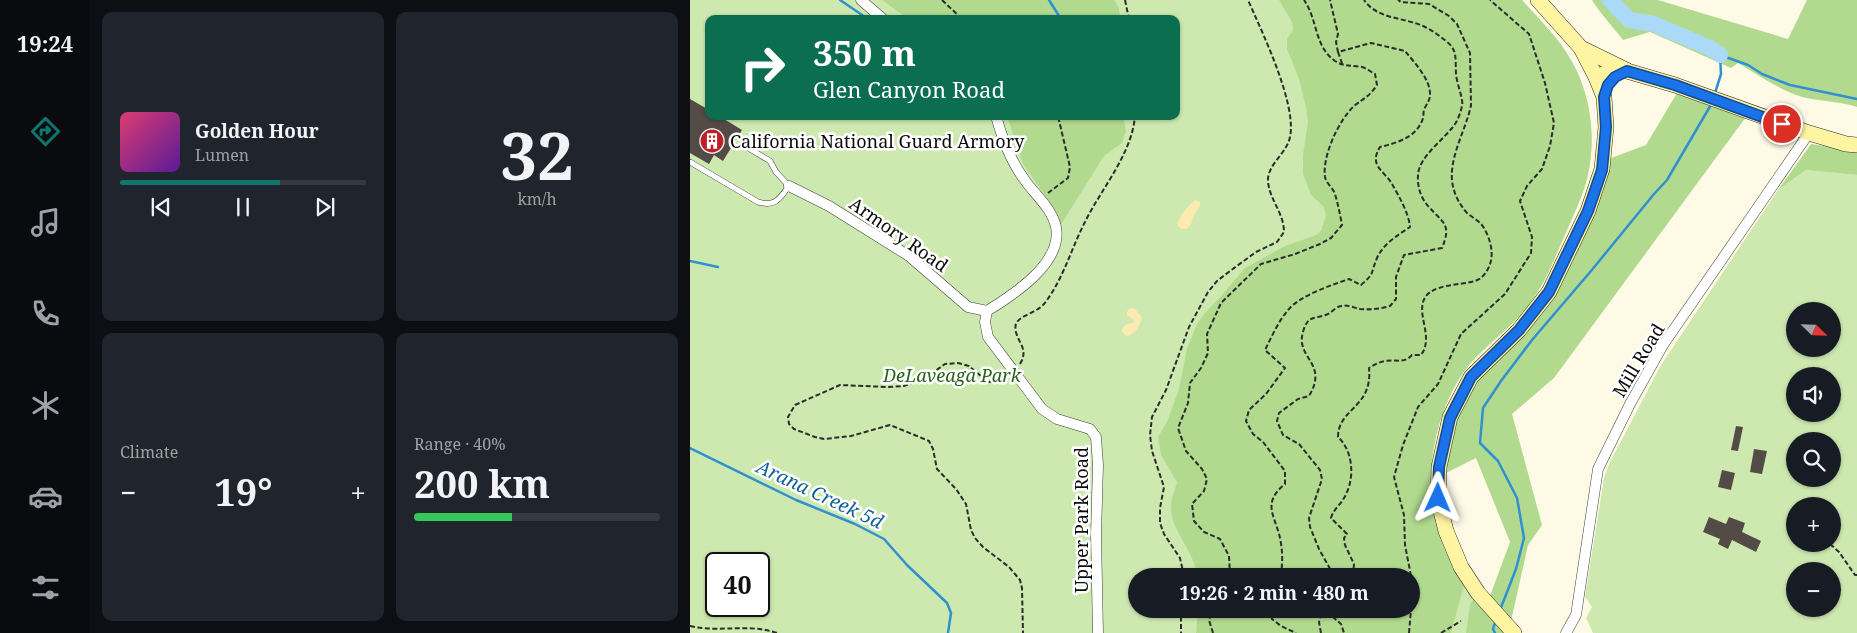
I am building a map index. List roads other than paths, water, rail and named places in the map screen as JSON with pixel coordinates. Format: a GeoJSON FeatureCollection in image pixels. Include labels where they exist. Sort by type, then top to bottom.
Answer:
{"type":"FeatureCollection","features":[{"type":"Feature","properties":{"kind":"street"},"geometry":{"type":"LineString","coordinates":[[861,0],[878,15]]}},
{"type":"Feature","properties":{"kind":"street"},"geometry":{"type":"LineString","coordinates":[[1513,632],[1478,594],[1462,567],[1446,531],[1438,498],[1439,467],[1450,418],[1471,377],[1519,330],[1549,292],[1588,211],[1602,170],[1606,127],[1604,97],[1581,48],[1538,0]]}},
{"type":"Feature","properties":{"kind":"street"},"geometry":{"type":"LineString","coordinates":[[1581,48],[1627,71],[1675,85],[1809,133],[1846,144],[1857,145]]}},
{"type":"Feature","properties":{"kind":"street"},"geometry":{"type":"LineString","coordinates":[[1596,77],[1611,72],[1627,71]]}},
{"type":"Feature","properties":{"kind":"street"},"geometry":{"type":"LineString","coordinates":[[1604,97],[1608,85],[1615,77],[1627,71]]}},
{"type":"Feature","properties":{"kind":"street"},"geometry":{"type":"LineString","coordinates":[[987,311],[1027,284],[1044,265],[1056,238],[1056,226],[1047,209],[1023,178],[1009,154],[997,120]]}},
{"type":"Feature","properties":{"kind":"street","name":"Mill Road"},"geometry":{"type":"LineString","coordinates":[[1566,633],[1576,615],[1598,468],[1630,404],[1663,346],[1809,133]]}},
{"type":"Feature","properties":{"kind":"street","name":"Armory Road"},"geometry":{"type":"LineString","coordinates":[[789,186],[829,206],[909,256],[968,306],[987,311]]}},
{"type":"Feature","properties":{"kind":"street","name":"Upper Park Road"},"geometry":{"type":"LineString","coordinates":[[987,311],[985,322],[988,337],[1042,409],[1057,419],[1090,429],[1096,438],[1098,465],[1096,535],[1098,633]]}},
{"type":"Feature","properties":{"kind":"lane"},"geometry":{"type":"LineString","coordinates":[[690,162],[758,202],[767,204],[778,201],[789,186],[776,172],[770,161],[750,149]]}},
{"type":"Feature","properties":{"kind":"waterway"},"geometry":{"type":"LineString","coordinates":[[840,0],[862,15]]}},
{"type":"Feature","properties":{"kind":"waterway"},"geometry":{"type":"LineString","coordinates":[[1049,0],[1058,15]]}},
{"type":"Feature","properties":{"kind":"waterway"},"geometry":{"type":"LineString","coordinates":[[1610,0],[1629,20],[1654,24],[1710,48],[1720,55]]}},
{"type":"Feature","properties":{"kind":"waterway"},"geometry":{"type":"LineString","coordinates":[[1715,93],[1721,74],[1720,55],[1748,65],[1762,74],[1790,85],[1857,99]]}},
{"type":"Feature","properties":{"kind":"waterway"},"geometry":{"type":"LineString","coordinates":[[1500,610],[1516,569],[1524,538],[1517,498],[1498,461],[1480,443],[1483,408],[1532,340],[1667,180],[1712,103]]}},
{"type":"Feature","properties":{"kind":"waterway"},"geometry":{"type":"LineString","coordinates":[[690,261],[718,267]]}},
{"type":"Feature","properties":{"kind":"waterway","name":"Arana Creek 5d"},"geometry":{"type":"LineString","coordinates":[[690,448],[796,500],[855,524],[884,539],[907,565],[947,603],[951,613],[948,633]]}},
{"type":"Feature","properties":{"kind":"waterway"},"geometry":{"type":"LineString","coordinates":[[1495,633],[1493,629],[1496,620]]}},
{"type":"Feature","properties":{"kind":"place","name":"California National Guard Armory"},"geometry":{"type":"Point","coordinates":[712,141]}},
{"type":"Feature","properties":{"kind":"park label","name":"DeLaveaga Park"},"geometry":{"type":"Point","coordinates":[952,375]}}]}
